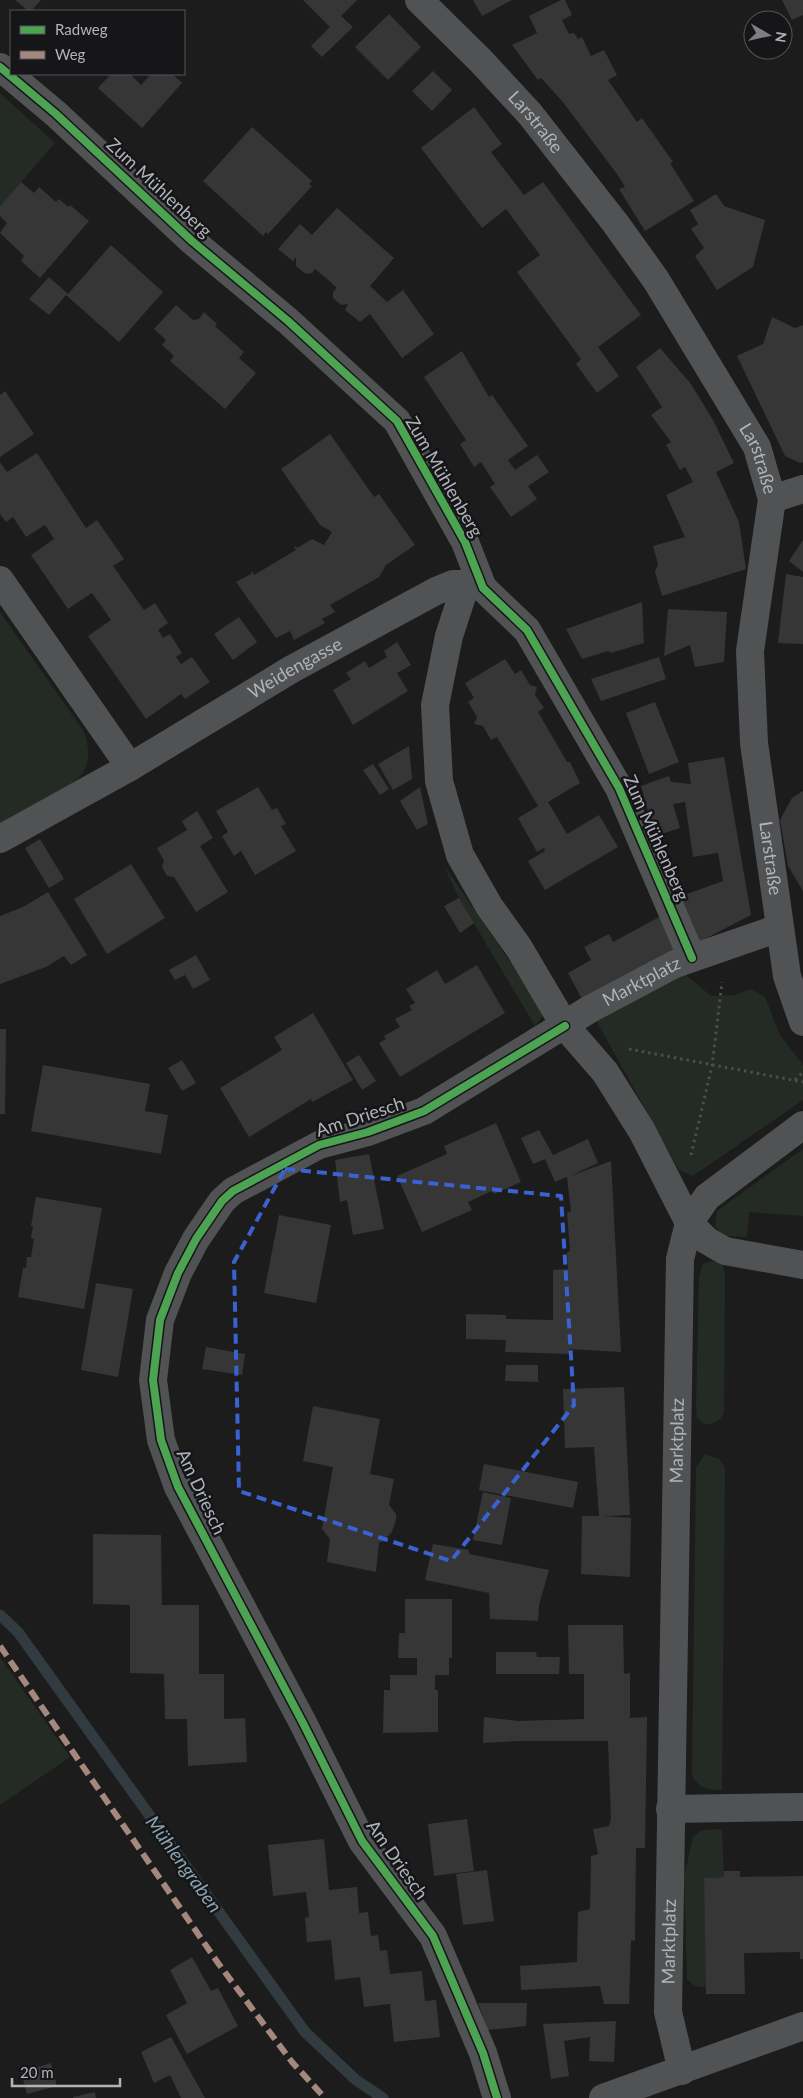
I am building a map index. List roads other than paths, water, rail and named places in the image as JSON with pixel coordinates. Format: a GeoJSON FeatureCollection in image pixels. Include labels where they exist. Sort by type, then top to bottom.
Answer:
{"type":"FeatureCollection","features":[{"type":"Feature","properties":{"kind":"street","name":"Larstraße"},"geometry":{"type":"LineString","coordinates":[[418,0],[480,60],[530,114],[656,280],[757,447],[772,499],[750,651],[754,742],[787,976],[803,1022]]}},
{"type":"Feature","properties":{"kind":"street","name":"Zum Mühlenberg"},"geometry":{"type":"LineString","coordinates":[[0,66],[10,75]]}},
{"type":"Feature","properties":{"kind":"street","name":"Zum Mühlenberg"},"geometry":{"type":"LineString","coordinates":[[10,75],[56,114],[192,241],[296,328],[397,421],[465,542],[475,586],[527,630],[619,788],[692,958]]}},
{"type":"Feature","properties":{"kind":"street"},"geometry":{"type":"LineString","coordinates":[[772,499],[803,489]]}},
{"type":"Feature","properties":{"kind":"street"},"geometry":{"type":"LineString","coordinates":[[0,580],[130,766]]}},
{"type":"Feature","properties":{"kind":"street","name":"Weidengasse"},"geometry":{"type":"LineString","coordinates":[[0,839],[130,766],[309,660],[436,591],[453,584],[475,586]]}},
{"type":"Feature","properties":{"kind":"street"},"geometry":{"type":"LineString","coordinates":[[475,586],[449,636],[435,705],[439,781],[460,855],[488,906],[519,948],[565,1026],[593,1056],[642,1131],[678,1198],[689,1223],[706,1240],[725,1251],[803,1265]]}},
{"type":"Feature","properties":{"kind":"street","name":"Marktplatz"},"geometry":{"type":"LineString","coordinates":[[565,1026],[590,1009],[692,958],[779,928]]}},
{"type":"Feature","properties":{"kind":"street","name":"Am Driesch"},"geometry":{"type":"LineString","coordinates":[[497,2098],[483,2053],[433,1936],[362,1841],[303,1723],[178,1487],[161,1440],[153,1380],[160,1320],[178,1273],[196,1239],[222,1201],[233,1191],[318,1145],[368,1132],[424,1111],[565,1026]]}},
{"type":"Feature","properties":{"kind":"street","name":"Marktplatz"},"geometry":{"type":"LineString","coordinates":[[682,2070],[668,2012],[680,1259],[689,1223],[707,1197],[803,1125]]}},
{"type":"Feature","properties":{"kind":"street"},"geometry":{"type":"LineString","coordinates":[[670,1809],[803,1807]]}},
{"type":"Feature","properties":{"kind":"street"},"geometry":{"type":"LineString","coordinates":[[603,2098],[803,2026]]}},
{"type":"Feature","properties":{"kind":"waterway","name":"Mühlengraben"},"geometry":{"type":"LineString","coordinates":[[0,1615],[18,1632],[305,2032],[356,2080],[383,2098]]}}]}
